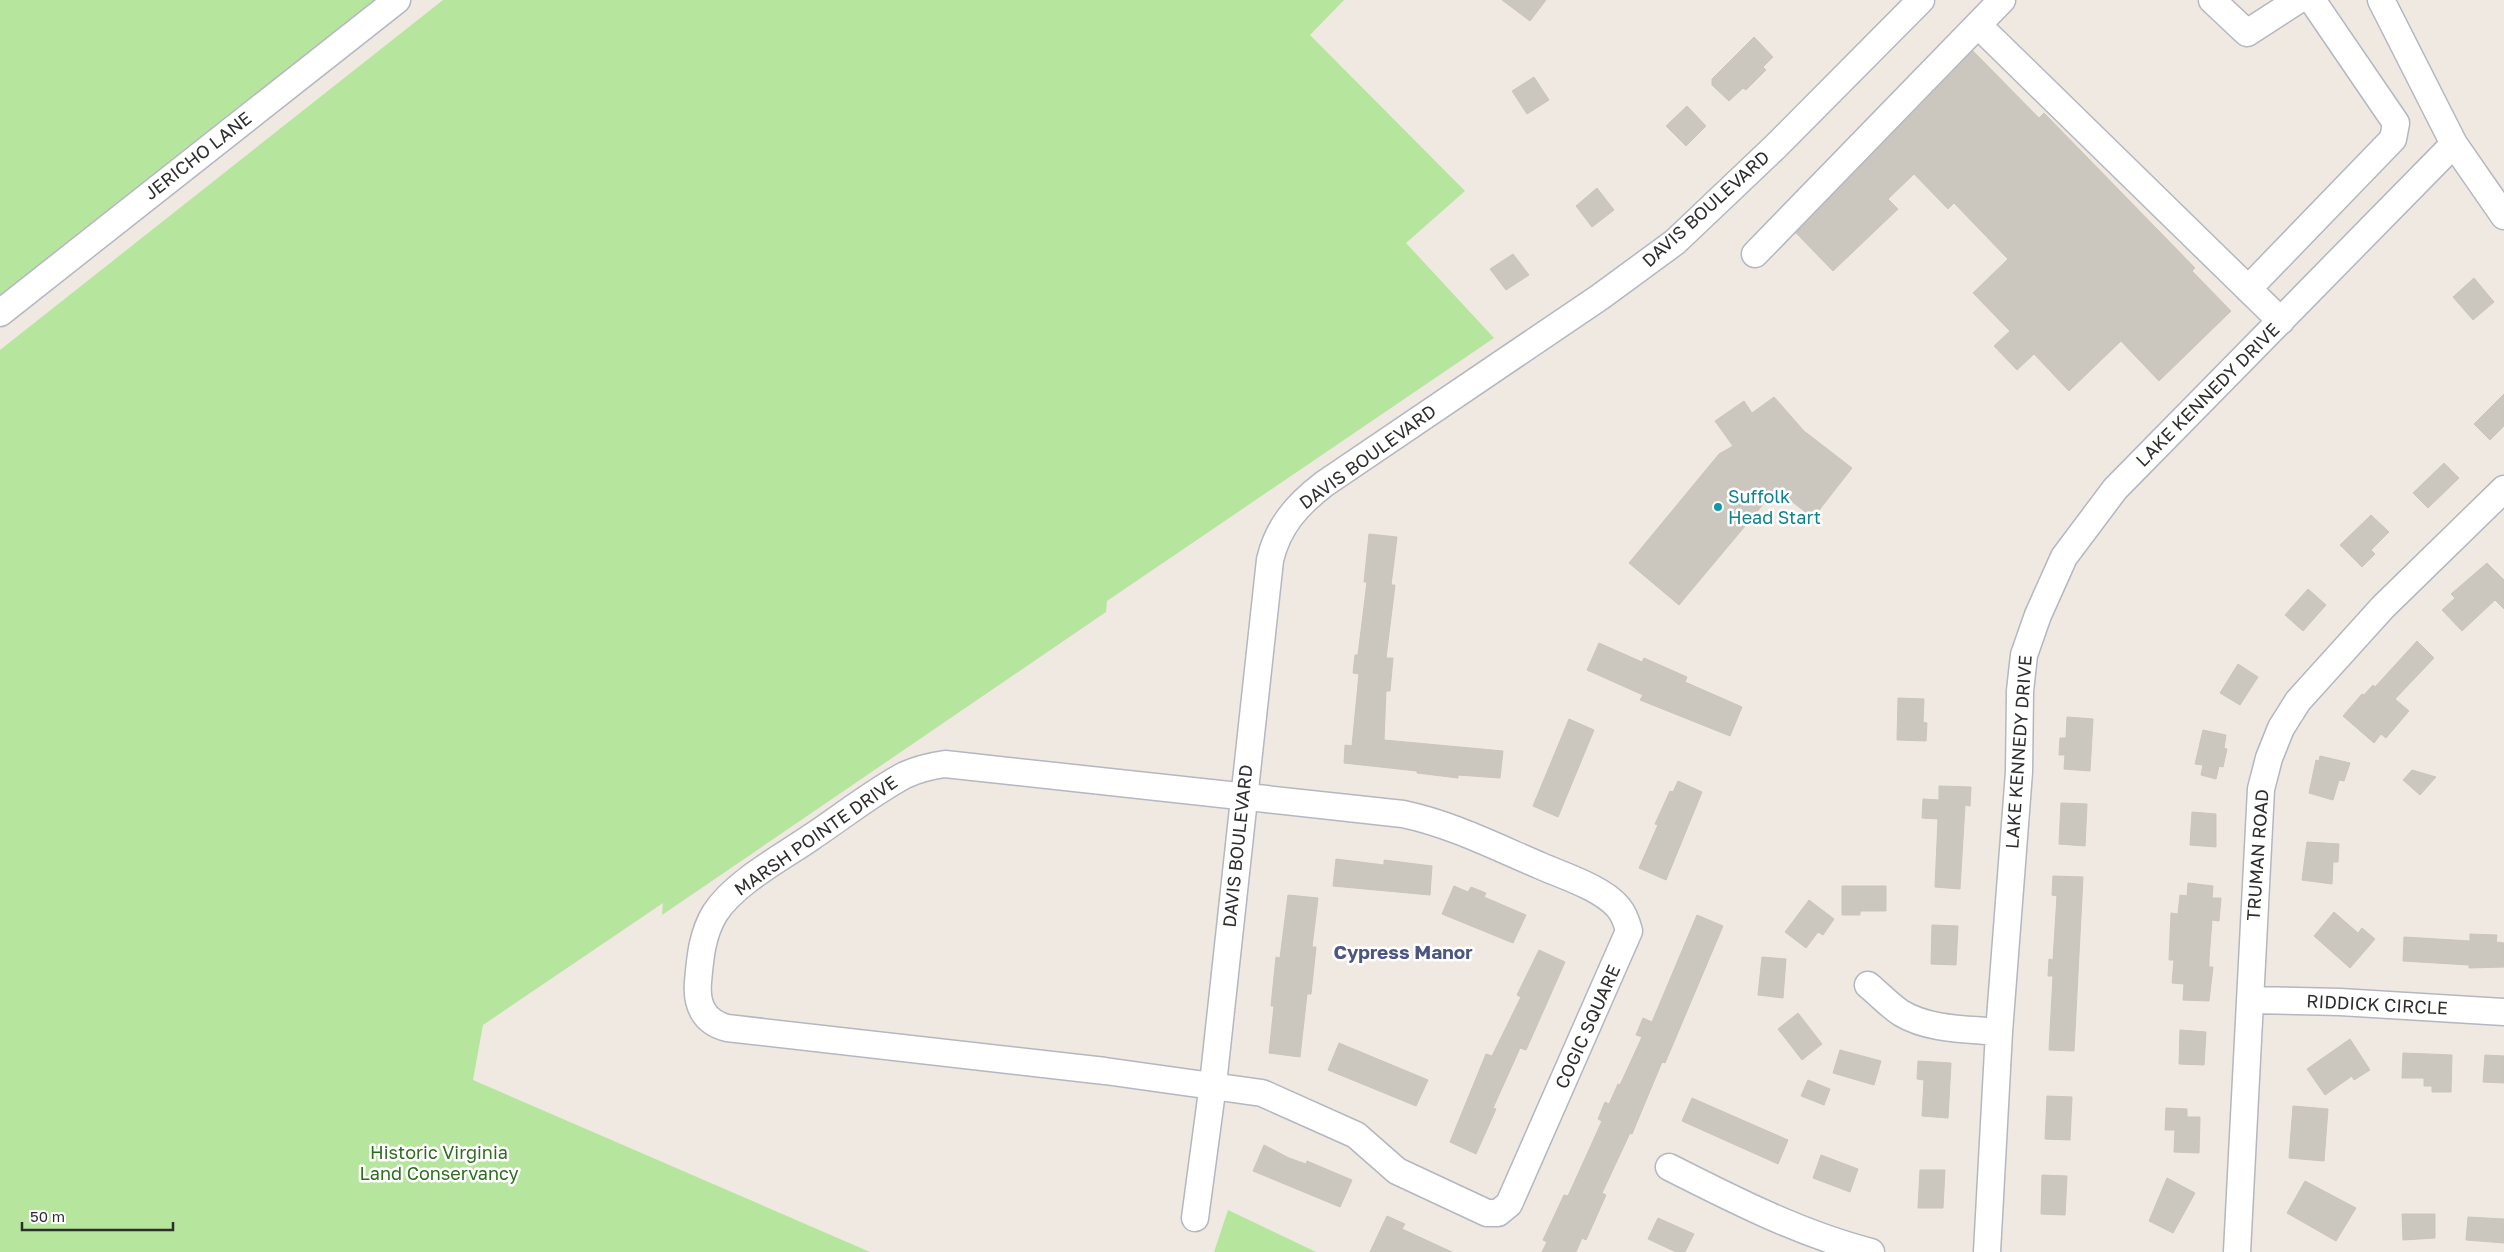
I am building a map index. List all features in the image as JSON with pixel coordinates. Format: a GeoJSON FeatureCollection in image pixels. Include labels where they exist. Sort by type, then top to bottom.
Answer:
{"type":"FeatureCollection","features":[{"type":"Feature","properties":{"kind":"street","name":"JERICHO LANE"},"geometry":{"type":"LineString","coordinates":[[0,313],[397,0]]}},
{"type":"Feature","properties":{"kind":"street","name":"DAVIS BOULEVARD"},"geometry":{"type":"LineString","coordinates":[[1195,1218],[1212,1084],[1270,560],[1274,543],[1283,524],[1295,510],[1324,484],[1600,297],[1675,242],[1775,147],[1921,0]]}},
{"type":"Feature","properties":{"kind":"street"},"geometry":{"type":"LineString","coordinates":[[1755,254],[2002,0]]}},
{"type":"Feature","properties":{"kind":"street"},"geometry":{"type":"LineString","coordinates":[[2212,0],[2247,33],[2298,0]]}},
{"type":"Feature","properties":{"kind":"street"},"geometry":{"type":"LineString","coordinates":[[2248,289],[2393,139],[2396,123],[2312,0]]}},
{"type":"Feature","properties":{"kind":"street"},"geometry":{"type":"LineString","coordinates":[[2381,0],[2454,144],[2504,216]]}},
{"type":"Feature","properties":{"kind":"street"},"geometry":{"type":"LineString","coordinates":[[1978,24],[2281,321]]}},
{"type":"Feature","properties":{"kind":"street","name":"LAKE KENNEDY DRIVE"},"geometry":{"type":"LineString","coordinates":[[1986,1252],[1999,1032],[2019,772],[2020,691],[2024,655],[2038,614],[2064,558],[2115,489],[2454,144]]}},
{"type":"Feature","properties":{"kind":"street","name":"TRUMAN ROAD"},"geometry":{"type":"LineString","coordinates":[[2237,1252],[2260,789],[2269,758],[2281,728],[2298,701],[2382,607],[2504,489]]}},
{"type":"Feature","properties":{"kind":"street","name":"MARSH POINTE DRIVE"},"geometry":{"type":"LineString","coordinates":[[1212,1084],[727,1028],[710,1021],[700,1006],[697,987],[700,958],[708,926],[720,907],[735,891],[888,785],[925,767],[945,764],[964,765],[1243,797]]}},
{"type":"Feature","properties":{"kind":"street","name":"COGIC SQUARE"},"geometry":{"type":"LineString","coordinates":[[1212,1084],[1262,1092],[1279,1099],[1356,1135],[1397,1170],[1482,1211],[1498,1213],[1504,1209],[1513,1197],[1629,932],[1626,920],[1618,907],[1607,898],[1578,882],[1448,826],[1403,814],[1243,797]]}},
{"type":"Feature","properties":{"kind":"street"},"geometry":{"type":"LineString","coordinates":[[1868,985],[1900,1012],[1919,1021],[1935,1026],[1999,1032]]}},
{"type":"Feature","properties":{"kind":"street","name":"RIDDICK CIRCLE"},"geometry":{"type":"LineString","coordinates":[[2250,1000],[2340,1002],[2504,1012]]}},
{"type":"Feature","properties":{"kind":"street"},"geometry":{"type":"LineString","coordinates":[[1669,1167],[1765,1213],[1846,1246],[1871,1252]]}},
{"type":"Feature","properties":{"kind":"green space"},"geometry":{"type":"Polygon","coordinates":[[[0,0],[388,0],[0,309],[0,0]]]}},
{"type":"Feature","properties":{"kind":"green space","name":"Historic Virginia Land Conservancy"},"geometry":{"type":"Polygon","coordinates":[[[443,0],[1344,0],[1310,35],[1465,191],[1406,243],[1494,338],[1107,601],[1106,612],[662,915],[663,903],[483,1025],[473,1080],[870,1252],[0,1252],[0,350],[443,0]]]}},
{"type":"Feature","properties":{"kind":"green space"},"geometry":{"type":"Polygon","coordinates":[[[1228,1210],[1316,1252],[1214,1252],[1228,1210]]]}},
{"type":"Feature","properties":{"kind":"building"},"geometry":{"type":"Polygon","coordinates":[[[1502,0],[1546,0],[1530,21],[1502,0]]]}},
{"type":"Feature","properties":{"kind":"building"},"geometry":{"type":"Polygon","coordinates":[[[1754,37],[1773,57],[1763,67],[1766,70],[1746,90],[1743,88],[1729,101],[1712,85],[1712,79],[1754,37]]]}},
{"type":"Feature","properties":{"kind":"building"},"geometry":{"type":"Polygon","coordinates":[[[1973,51],[2039,118],[2044,113],[2195,268],[2192,271],[2231,311],[2159,381],[2121,341],[2069,391],[2034,354],[2017,370],[1994,346],[2010,331],[1973,293],[2008,259],[1954,203],[1948,209],[1914,174],[1888,199],[1898,209],[1833,271],[1796,233],[1973,51]]]}},
{"type":"Feature","properties":{"kind":"building"},"geometry":{"type":"Polygon","coordinates":[[[1534,77],[1549,100],[1527,114],[1512,91],[1534,77]]]}},
{"type":"Feature","properties":{"kind":"building"},"geometry":{"type":"Polygon","coordinates":[[[1687,106],[1706,126],[1686,146],[1666,126],[1687,106]]]}},
{"type":"Feature","properties":{"kind":"building"},"geometry":{"type":"Polygon","coordinates":[[[1597,188],[1614,210],[1592,227],[1576,206],[1597,188]]]}},
{"type":"Feature","properties":{"kind":"building"},"geometry":{"type":"Polygon","coordinates":[[[1513,254],[1529,275],[1506,290],[1490,269],[1513,254]]]}},
{"type":"Feature","properties":{"kind":"building"},"geometry":{"type":"Polygon","coordinates":[[[2474,278],[2494,302],[2473,320],[2453,297],[2474,278]]]}},
{"type":"Feature","properties":{"kind":"building"},"geometry":{"type":"Polygon","coordinates":[[[2504,394],[2504,426],[2490,440],[2474,424],[2504,394]]]}},
{"type":"Feature","properties":{"kind":"building","name":"Suffolk Head Start"},"geometry":{"type":"Polygon","coordinates":[[[1774,397],[1804,431],[1852,468],[1813,518],[1776,489],[1679,605],[1629,563],[1719,454],[1733,446],[1715,421],[1744,401],[1752,413],[1774,397]]]}},
{"type":"Feature","properties":{"kind":"building"},"geometry":{"type":"Polygon","coordinates":[[[2444,463],[2459,478],[2428,508],[2413,493],[2444,463]]]}},
{"type":"Feature","properties":{"kind":"building"},"geometry":{"type":"Polygon","coordinates":[[[2371,515],[2389,532],[2371,550],[2375,554],[2362,567],[2340,545],[2371,515]]]}},
{"type":"Feature","properties":{"kind":"building"},"geometry":{"type":"Polygon","coordinates":[[[1369,534],[1397,537],[1391,585],[1395,585],[1386,658],[1393,658],[1390,691],[1386,691],[1384,740],[1503,751],[1500,778],[1458,775],[1458,778],[1417,773],[1417,771],[1344,763],[1345,745],[1352,746],[1359,674],[1353,673],[1355,655],[1358,655],[1367,582],[1364,582],[1369,534]]]}},
{"type":"Feature","properties":{"kind":"building"},"geometry":{"type":"Polygon","coordinates":[[[2487,563],[2504,580],[2504,609],[2495,600],[2462,631],[2442,610],[2455,598],[2451,594],[2487,563]]]}},
{"type":"Feature","properties":{"kind":"building"},"geometry":{"type":"Polygon","coordinates":[[[2308,589],[2326,605],[2303,631],[2285,615],[2308,589]]]}},
{"type":"Feature","properties":{"kind":"building"},"geometry":{"type":"Polygon","coordinates":[[[2417,641],[2434,658],[2395,699],[2409,711],[2386,738],[2381,734],[2374,743],[2343,716],[2362,694],[2364,695],[2373,685],[2375,687],[2417,641]]]}},
{"type":"Feature","properties":{"kind":"building"},"geometry":{"type":"Polygon","coordinates":[[[1599,643],[1642,662],[1644,658],[1687,677],[1685,682],[1742,707],[1730,736],[1640,700],[1643,695],[1587,670],[1599,643]]]}},
{"type":"Feature","properties":{"kind":"building"},"geometry":{"type":"Polygon","coordinates":[[[2238,664],[2258,677],[2240,705],[2220,693],[2238,664]]]}},
{"type":"Feature","properties":{"kind":"building"},"geometry":{"type":"Polygon","coordinates":[[[1898,698],[1924,699],[1923,722],[1927,723],[1926,741],[1897,740],[1898,698]]]}},
{"type":"Feature","properties":{"kind":"building"},"geometry":{"type":"Polygon","coordinates":[[[2067,717],[2093,719],[2090,771],[2064,769],[2065,755],[2059,755],[2060,738],[2066,738],[2067,717]]]}},
{"type":"Feature","properties":{"kind":"building"},"geometry":{"type":"Polygon","coordinates":[[[1569,719],[1594,730],[1558,817],[1533,806],[1569,719]]]}},
{"type":"Feature","properties":{"kind":"building"},"geometry":{"type":"Polygon","coordinates":[[[2203,730],[2226,735],[2224,748],[2227,749],[2223,767],[2219,766],[2216,779],[2201,775],[2203,765],[2195,764],[2203,730]]]}},
{"type":"Feature","properties":{"kind":"building"},"geometry":{"type":"Polygon","coordinates":[[[2320,756],[2350,763],[2344,781],[2339,780],[2333,800],[2309,793],[2316,760],[2319,761],[2320,756]]]}},
{"type":"Feature","properties":{"kind":"building"},"geometry":{"type":"Polygon","coordinates":[[[2412,770],[2436,777],[2420,795],[2403,780],[2412,770]]]}},
{"type":"Feature","properties":{"kind":"building"},"geometry":{"type":"Polygon","coordinates":[[[1678,781],[1702,792],[1666,880],[1639,868],[1658,825],[1655,824],[1670,791],[1673,792],[1678,781]]]}},
{"type":"Feature","properties":{"kind":"building"},"geometry":{"type":"Polygon","coordinates":[[[1939,786],[1971,787],[1970,806],[1965,805],[1960,889],[1935,887],[1938,819],[1922,818],[1923,799],[1939,800],[1939,786]]]}},
{"type":"Feature","properties":{"kind":"building"},"geometry":{"type":"Polygon","coordinates":[[[2061,803],[2087,804],[2085,846],[2059,844],[2061,803]]]}},
{"type":"Feature","properties":{"kind":"building"},"geometry":{"type":"Polygon","coordinates":[[[2192,812],[2216,814],[2216,847],[2190,845],[2192,812]]]}},
{"type":"Feature","properties":{"kind":"building"},"geometry":{"type":"Polygon","coordinates":[[[2307,842],[2339,844],[2338,862],[2333,862],[2332,884],[2302,880],[2307,842]]]}},
{"type":"Feature","properties":{"kind":"building"},"geometry":{"type":"Polygon","coordinates":[[[1336,859],[1384,865],[1384,860],[1432,866],[1430,895],[1333,886],[1336,859]]]}},
{"type":"Feature","properties":{"kind":"building"},"geometry":{"type":"Polygon","coordinates":[[[2053,876],[2083,877],[2074,1051],[2049,1050],[2053,976],[2048,976],[2049,959],[2053,960],[2057,896],[2052,895],[2053,876]]]}},
{"type":"Feature","properties":{"kind":"building"},"geometry":{"type":"Polygon","coordinates":[[[2188,883],[2213,886],[2212,898],[2221,898],[2219,921],[2212,920],[2209,967],[2213,967],[2209,1001],[2183,1000],[2184,984],[2172,983],[2174,960],[2169,960],[2171,913],[2178,914],[2180,895],[2187,896],[2188,883]]]}},
{"type":"Feature","properties":{"kind":"building"},"geometry":{"type":"Polygon","coordinates":[[[1454,886],[1468,892],[1471,887],[1486,893],[1484,897],[1526,915],[1513,943],[1442,914],[1454,886]]]}},
{"type":"Feature","properties":{"kind":"building"},"geometry":{"type":"Polygon","coordinates":[[[1842,886],[1886,886],[1886,911],[1860,911],[1860,915],[1842,915],[1842,886]]]}},
{"type":"Feature","properties":{"kind":"building"},"geometry":{"type":"Polygon","coordinates":[[[1288,895],[1318,898],[1312,947],[1316,947],[1311,994],[1307,994],[1300,1057],[1269,1053],[1274,1006],[1271,1006],[1276,957],[1280,958],[1288,895]]]}},
{"type":"Feature","properties":{"kind":"building"},"geometry":{"type":"Polygon","coordinates":[[[1809,900],[1834,919],[1823,935],[1818,932],[1806,948],[1785,932],[1809,900]]]}},
{"type":"Feature","properties":{"kind":"building"},"geometry":{"type":"Polygon","coordinates":[[[2334,912],[2358,933],[2362,928],[2375,939],[2350,968],[2314,936],[2334,912]]]}},
{"type":"Feature","properties":{"kind":"building"},"geometry":{"type":"Polygon","coordinates":[[[1697,915],[1723,926],[1665,1063],[1662,1062],[1632,1134],[1630,1133],[1602,1193],[1606,1195],[1586,1240],[1582,1238],[1576,1252],[1542,1252],[1547,1242],[1543,1240],[1564,1195],[1568,1196],[1602,1121],[1598,1119],[1605,1102],[1609,1104],[1618,1084],[1620,1085],[1642,1037],[1636,1035],[1643,1018],[1652,1022],[1697,915]]]}},
{"type":"Feature","properties":{"kind":"building"},"geometry":{"type":"Polygon","coordinates":[[[1932,925],[1958,926],[1956,965],[1931,964],[1932,925]]]}},
{"type":"Feature","properties":{"kind":"building"},"geometry":{"type":"Polygon","coordinates":[[[2470,934],[2497,935],[2496,942],[2504,943],[2504,967],[2469,968],[2469,965],[2403,961],[2404,937],[2470,941],[2470,934]]]}},
{"type":"Feature","properties":{"kind":"building"},"geometry":{"type":"Polygon","coordinates":[[[1539,950],[1565,962],[1526,1050],[1520,1048],[1493,1108],[1496,1109],[1476,1154],[1450,1142],[1486,1054],[1492,1056],[1521,997],[1517,995],[1539,950]]]}},
{"type":"Feature","properties":{"kind":"building"},"geometry":{"type":"Polygon","coordinates":[[[1762,957],[1786,959],[1783,998],[1758,995],[1762,957]]]}},
{"type":"Feature","properties":{"kind":"building"},"geometry":{"type":"Polygon","coordinates":[[[1798,1013],[1822,1044],[1802,1060],[1778,1029],[1798,1013]]]}},
{"type":"Feature","properties":{"kind":"building"},"geometry":{"type":"Polygon","coordinates":[[[2180,1030],[2206,1032],[2204,1065],[2179,1064],[2180,1030]]]}},
{"type":"Feature","properties":{"kind":"building"},"geometry":{"type":"Polygon","coordinates":[[[2350,1039],[2370,1070],[2354,1080],[2352,1076],[2325,1095],[2307,1069],[2350,1039]]]}},
{"type":"Feature","properties":{"kind":"building"},"geometry":{"type":"Polygon","coordinates":[[[1339,1043],[1428,1080],[1416,1106],[1328,1070],[1339,1043]]]}},
{"type":"Feature","properties":{"kind":"building"},"geometry":{"type":"Polygon","coordinates":[[[1840,1050],[1881,1061],[1874,1085],[1833,1073],[1840,1050]]]}},
{"type":"Feature","properties":{"kind":"building"},"geometry":{"type":"Polygon","coordinates":[[[2403,1053],[2452,1055],[2451,1092],[2432,1092],[2432,1086],[2424,1086],[2424,1078],[2402,1078],[2403,1053]]]}},
{"type":"Feature","properties":{"kind":"building"},"geometry":{"type":"Polygon","coordinates":[[[2485,1055],[2504,1056],[2504,1083],[2483,1082],[2485,1055]]]}},
{"type":"Feature","properties":{"kind":"building"},"geometry":{"type":"Polygon","coordinates":[[[1918,1061],[1951,1063],[1948,1118],[1922,1116],[1924,1080],[1917,1079],[1918,1061]]]}},
{"type":"Feature","properties":{"kind":"building"},"geometry":{"type":"Polygon","coordinates":[[[1808,1080],[1830,1089],[1824,1105],[1801,1096],[1808,1080]]]}},
{"type":"Feature","properties":{"kind":"building"},"geometry":{"type":"Polygon","coordinates":[[[2047,1096],[2072,1097],[2070,1140],[2045,1139],[2047,1096]]]}},
{"type":"Feature","properties":{"kind":"building"},"geometry":{"type":"Polygon","coordinates":[[[1692,1098],[1788,1140],[1778,1164],[1682,1121],[1692,1098]]]}},
{"type":"Feature","properties":{"kind":"building"},"geometry":{"type":"Polygon","coordinates":[[[2293,1106],[2328,1109],[2324,1161],[2289,1158],[2293,1106]]]}},
{"type":"Feature","properties":{"kind":"building"},"geometry":{"type":"Polygon","coordinates":[[[2166,1108],[2187,1109],[2187,1117],[2200,1117],[2199,1153],[2174,1152],[2175,1130],[2165,1130],[2166,1108]]]}},
{"type":"Feature","properties":{"kind":"building"},"geometry":{"type":"Polygon","coordinates":[[[1264,1145],[1289,1158],[1306,1164],[1307,1161],[1352,1180],[1340,1207],[1253,1171],[1264,1145]]]}},
{"type":"Feature","properties":{"kind":"building"},"geometry":{"type":"Polygon","coordinates":[[[1821,1155],[1858,1169],[1850,1192],[1813,1178],[1821,1155]]]}},
{"type":"Feature","properties":{"kind":"building"},"geometry":{"type":"Polygon","coordinates":[[[1920,1170],[1945,1170],[1943,1208],[1918,1208],[1920,1170]]]}},
{"type":"Feature","properties":{"kind":"building"},"geometry":{"type":"Polygon","coordinates":[[[2042,1175],[2067,1176],[2065,1215],[2041,1214],[2042,1175]]]}},
{"type":"Feature","properties":{"kind":"building"},"geometry":{"type":"Polygon","coordinates":[[[2167,1178],[2195,1193],[2173,1233],[2149,1221],[2167,1178]]]}},
{"type":"Feature","properties":{"kind":"building"},"geometry":{"type":"Polygon","coordinates":[[[2305,1181],[2356,1208],[2336,1241],[2287,1213],[2305,1181]]]}},
{"type":"Feature","properties":{"kind":"building"},"geometry":{"type":"Polygon","coordinates":[[[2402,1214],[2435,1214],[2435,1238],[2403,1240],[2402,1214]]]}},
{"type":"Feature","properties":{"kind":"building"},"geometry":{"type":"Polygon","coordinates":[[[1387,1216],[1405,1224],[1402,1229],[1452,1252],[1370,1252],[1387,1216]]]}},
{"type":"Feature","properties":{"kind":"building"},"geometry":{"type":"Polygon","coordinates":[[[2468,1217],[2504,1219],[2504,1243],[2466,1240],[2468,1217]]]}},
{"type":"Feature","properties":{"kind":"building"},"geometry":{"type":"Polygon","coordinates":[[[1658,1218],[1694,1234],[1685,1252],[1676,1252],[1648,1239],[1658,1218]]]}},
{"type":"Feature","properties":{"kind":"place","name":"Suffolk Head Start"},"geometry":{"type":"Point","coordinates":[1718,507]}},
{"type":"Feature","properties":{"kind":"district","name":"Cypress Manor"},"geometry":{"type":"Point","coordinates":[1403,952]}}]}
